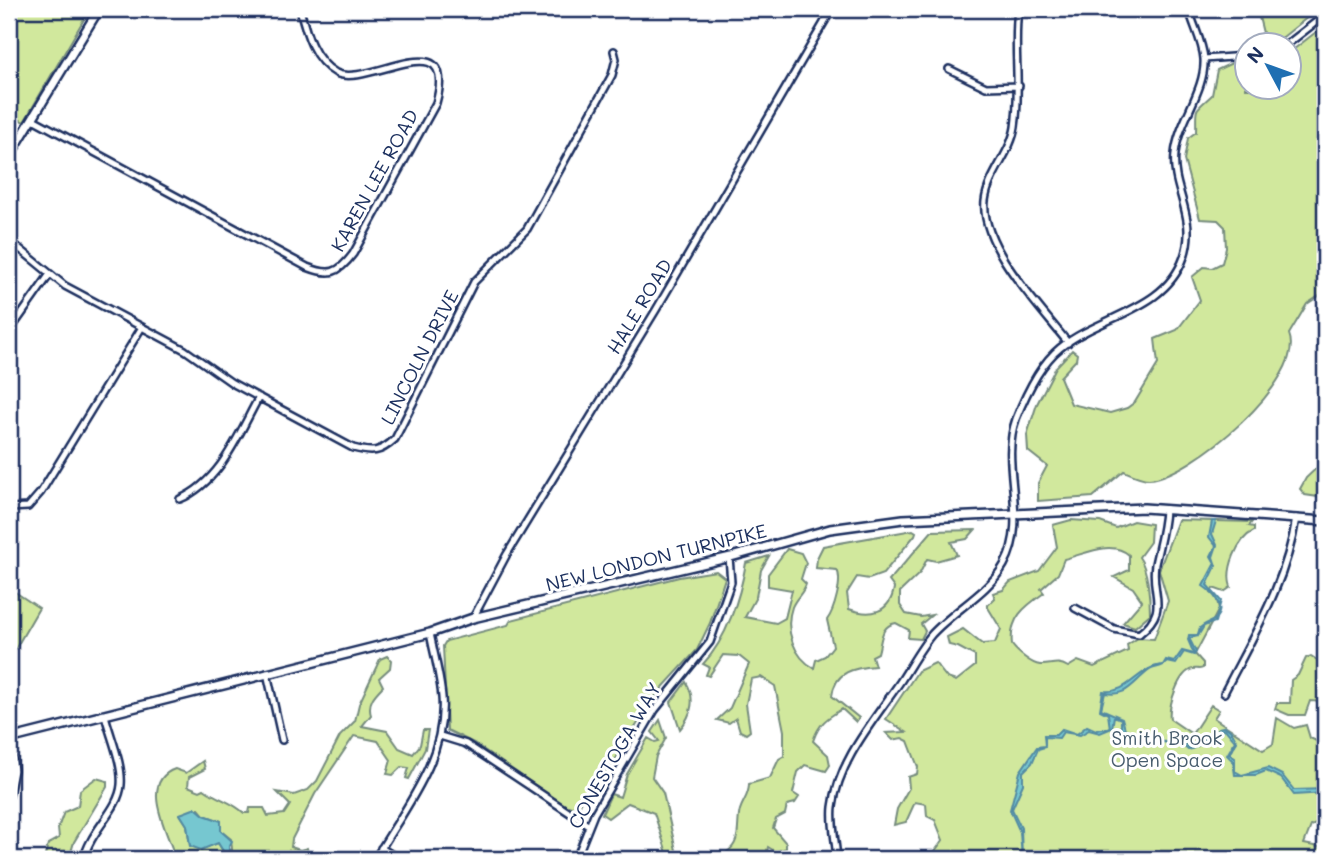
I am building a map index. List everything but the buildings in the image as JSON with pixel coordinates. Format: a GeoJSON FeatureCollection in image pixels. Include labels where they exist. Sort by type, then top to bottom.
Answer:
{"type":"FeatureCollection","features":[{"type":"Feature","properties":{"kind":"street"},"geometry":{"type":"LineString","coordinates":[[9,157],[99,9]]}},
{"type":"Feature","properties":{"kind":"street","name":"KAREN LEE ROAD"},"geometry":{"type":"LineString","coordinates":[[33,119],[307,267],[326,275],[336,273],[354,254],[436,103],[441,84],[438,71],[430,63],[417,59],[355,76],[339,74],[323,64],[308,39],[300,9]]}},
{"type":"Feature","properties":{"kind":"street","name":"HALE ROAD"},"geometry":{"type":"LineString","coordinates":[[473,618],[507,554],[649,322],[832,9]]}},
{"type":"Feature","properties":{"kind":"street"},"geometry":{"type":"LineString","coordinates":[[1018,9],[1016,24],[1019,86],[1014,137],[985,199],[986,222],[995,246],[1068,343]]}},
{"type":"Feature","properties":{"kind":"street"},"geometry":{"type":"LineString","coordinates":[[837,859],[833,807],[853,753],[931,636],[990,582],[1004,564],[1012,543],[1016,513],[1010,459],[1016,421],[1037,376],[1058,349],[1087,330],[1155,298],[1171,281],[1184,258],[1190,233],[1186,208],[1173,165],[1177,136],[1201,82],[1205,59],[1189,9]]}},
{"type":"Feature","properties":{"kind":"street"},"geometry":{"type":"LineString","coordinates":[[1302,33],[1325,15]]}},
{"type":"Feature","properties":{"kind":"street","name":"LINCOLN DRIVE"},"geometry":{"type":"LineString","coordinates":[[9,240],[50,274],[259,397],[353,448],[371,453],[383,450],[395,439],[474,282],[527,229],[545,198],[612,75],[616,59],[614,51]]}},
{"type":"Feature","properties":{"kind":"street"},"geometry":{"type":"LineString","coordinates":[[1205,59],[1232,57]]}},
{"type":"Feature","properties":{"kind":"street"},"geometry":{"type":"LineString","coordinates":[[949,69],[986,88],[1019,86]]}},
{"type":"Feature","properties":{"kind":"street"},"geometry":{"type":"LineString","coordinates":[[9,332],[50,274]]}},
{"type":"Feature","properties":{"kind":"street"},"geometry":{"type":"LineString","coordinates":[[9,508],[28,507],[41,492],[142,327]]}},
{"type":"Feature","properties":{"kind":"street"},"geometry":{"type":"LineString","coordinates":[[180,499],[205,484],[218,469],[259,397]]}},
{"type":"Feature","properties":{"kind":"street"},"geometry":{"type":"LineString","coordinates":[[1075,608],[1114,629],[1139,634],[1152,624],[1158,608],[1155,567],[1164,531],[1165,510]]}},
{"type":"Feature","properties":{"kind":"street","name":"NEW LONDON TURNPIKE"},"geometry":{"type":"LineString","coordinates":[[9,739],[430,633],[473,618],[729,557],[830,529],[903,519],[1016,513],[1165,510],[1325,521]]}},
{"type":"Feature","properties":{"kind":"street"},"geometry":{"type":"LineString","coordinates":[[1224,693],[1280,582],[1291,551],[1296,518]]}},
{"type":"Feature","properties":{"kind":"street","name":"CONESTOGA WAY"},"geometry":{"type":"LineString","coordinates":[[576,859],[588,825],[666,692],[695,662],[709,642],[731,582],[729,557]]}},
{"type":"Feature","properties":{"kind":"street"},"geometry":{"type":"LineString","coordinates":[[375,859],[424,776],[440,736],[442,696],[430,633]]}},
{"type":"Feature","properties":{"kind":"street"},"geometry":{"type":"LineString","coordinates":[[267,673],[282,740]]}},
{"type":"Feature","properties":{"kind":"street"},"geometry":{"type":"LineString","coordinates":[[85,859],[91,839],[116,799],[122,783],[105,715]]}},
{"type":"Feature","properties":{"kind":"street"},"geometry":{"type":"LineString","coordinates":[[440,736],[467,744],[588,825]]}},
{"type":"Feature","properties":{"kind":"street"},"geometry":{"type":"LineString","coordinates":[[9,739],[14,770],[9,796]]}},
{"type":"Feature","properties":{"kind":"street"},"geometry":{"type":"LineString","coordinates":[[382,848],[399,859]]}},
{"type":"Feature","properties":{"kind":"green space"},"geometry":{"type":"Polygon","coordinates":[[[9,9],[76,9],[87,14],[24,122],[9,113],[9,9]]]}},
{"type":"Feature","properties":{"kind":"green space"},"geometry":{"type":"Polygon","coordinates":[[[1257,9],[1318,9],[1289,32],[1263,32],[1257,9]]]}},
{"type":"Feature","properties":{"kind":"green space"},"geometry":{"type":"Polygon","coordinates":[[[1325,25],[1325,292],[1307,304],[1289,334],[1290,353],[1281,375],[1242,423],[1191,462],[1168,474],[1149,479],[1124,471],[1093,497],[1038,501],[1038,483],[1047,466],[1028,451],[1027,435],[1037,404],[1056,367],[1072,350],[1077,354],[1076,360],[1060,377],[1071,404],[1110,413],[1127,408],[1135,402],[1158,364],[1155,339],[1177,330],[1200,300],[1192,277],[1204,267],[1212,268],[1222,263],[1226,248],[1225,227],[1218,220],[1200,219],[1184,160],[1188,138],[1196,132],[1197,110],[1212,95],[1217,70],[1232,63],[1232,102],[1302,102],[1302,43],[1325,25]]]}},
{"type":"Feature","properties":{"kind":"green space"},"geometry":{"type":"Polygon","coordinates":[[[1325,460],[1325,498],[1305,495],[1300,489],[1306,478],[1325,460]]]}},
{"type":"Feature","properties":{"kind":"green space","name":"Smith Brook Open Space"},"geometry":{"type":"Polygon","coordinates":[[[1071,520],[1100,522],[1116,528],[1133,521],[1151,524],[1150,542],[1139,557],[1146,576],[1150,614],[1135,627],[1123,623],[1142,601],[1133,588],[1114,577],[1129,570],[1129,555],[1122,550],[1106,548],[1064,559],[1058,574],[1041,589],[1044,593],[1024,608],[1013,627],[1012,645],[1024,657],[1040,665],[1057,664],[1068,667],[1078,661],[1094,667],[1128,651],[1127,645],[1138,638],[1154,639],[1168,601],[1159,570],[1178,520],[1252,522],[1249,526],[1254,527],[1254,531],[1242,541],[1231,564],[1231,587],[1224,592],[1213,588],[1211,593],[1216,596],[1219,609],[1195,654],[1203,663],[1203,668],[1193,669],[1183,676],[1172,699],[1170,719],[1192,734],[1211,705],[1219,710],[1214,718],[1263,750],[1273,744],[1277,718],[1294,728],[1306,725],[1310,738],[1325,745],[1325,789],[1318,790],[1320,794],[1325,793],[1325,820],[1311,826],[1304,844],[1319,847],[1325,845],[1325,859],[929,859],[943,840],[935,820],[927,816],[926,804],[915,802],[906,822],[894,825],[897,809],[909,788],[908,777],[917,774],[918,767],[908,741],[902,738],[893,740],[886,733],[906,732],[886,719],[918,671],[935,663],[947,678],[956,681],[975,666],[975,656],[949,645],[947,637],[963,629],[982,644],[995,643],[1001,629],[987,606],[995,598],[993,593],[1003,590],[1010,582],[1039,571],[1057,547],[1053,525],[1071,520]]]}},
{"type":"Feature","properties":{"kind":"green space"},"geometry":{"type":"Polygon","coordinates":[[[913,530],[915,535],[883,574],[869,579],[857,577],[847,593],[849,609],[865,613],[884,608],[894,588],[889,581],[932,531],[975,530],[967,539],[951,542],[957,555],[936,561],[927,559],[920,573],[900,592],[900,605],[906,614],[921,617],[932,615],[921,624],[925,631],[921,639],[908,638],[909,630],[896,623],[887,627],[882,634],[878,653],[872,656],[875,666],[847,672],[837,681],[832,696],[859,718],[856,722],[842,709],[828,718],[818,730],[813,741],[828,755],[830,765],[826,771],[805,765],[798,772],[793,793],[799,797],[795,803],[787,805],[785,814],[776,819],[773,828],[786,843],[786,848],[776,852],[768,847],[767,851],[772,853],[771,859],[727,859],[727,852],[737,838],[740,810],[749,784],[770,778],[779,759],[784,756],[784,731],[775,686],[761,677],[751,679],[746,704],[750,731],[746,734],[740,731],[736,718],[729,723],[717,720],[730,708],[749,664],[739,656],[723,655],[709,676],[706,675],[709,667],[703,664],[726,630],[746,563],[769,556],[761,570],[756,597],[745,617],[776,623],[785,618],[792,590],[768,586],[768,574],[787,549],[801,553],[806,563],[801,579],[806,584],[792,607],[790,634],[796,650],[814,668],[816,660],[825,656],[833,646],[827,620],[835,603],[839,581],[837,570],[816,568],[823,546],[913,530]]]}},
{"type":"Feature","properties":{"kind":"green space"},"geometry":{"type":"Polygon","coordinates":[[[716,571],[725,578],[710,623],[697,650],[654,697],[612,765],[582,797],[579,809],[564,805],[474,743],[447,730],[443,646],[446,641],[508,625],[511,620],[679,577],[716,571]]]}},
{"type":"Feature","properties":{"kind":"green space"},"geometry":{"type":"Polygon","coordinates":[[[9,588],[39,608],[9,660],[9,588]]]}},
{"type":"Feature","properties":{"kind":"green space"},"geometry":{"type":"Polygon","coordinates":[[[387,656],[391,660],[390,668],[379,678],[383,686],[372,699],[371,715],[362,726],[387,731],[399,748],[413,754],[420,745],[423,730],[428,730],[425,749],[409,779],[406,778],[409,768],[401,767],[393,775],[387,774],[391,760],[378,741],[354,736],[315,794],[292,839],[291,847],[300,850],[307,848],[309,859],[233,859],[231,839],[221,831],[221,821],[204,815],[199,809],[180,814],[187,825],[190,846],[202,849],[218,843],[228,859],[176,859],[162,823],[157,796],[158,785],[164,776],[175,769],[186,773],[203,761],[205,769],[189,777],[188,786],[200,791],[204,789],[244,813],[249,813],[250,808],[264,808],[268,816],[284,814],[290,805],[277,792],[294,795],[308,790],[317,781],[340,736],[355,721],[359,704],[380,659],[387,656]]]}},
{"type":"Feature","properties":{"kind":"green space"},"geometry":{"type":"Polygon","coordinates":[[[1311,656],[1325,665],[1325,702],[1310,701],[1305,715],[1289,715],[1275,709],[1277,703],[1290,703],[1291,680],[1298,675],[1306,658],[1311,656]]]}},
{"type":"Feature","properties":{"kind":"green space"},"geometry":{"type":"Polygon","coordinates":[[[686,682],[692,700],[687,718],[680,729],[671,702],[686,682]]]}},
{"type":"Feature","properties":{"kind":"green space"},"geometry":{"type":"Polygon","coordinates":[[[660,720],[666,738],[656,756],[652,777],[663,793],[678,859],[669,859],[654,813],[628,803],[608,818],[602,814],[611,794],[620,797],[627,774],[648,738],[659,741],[652,732],[660,720]]]}},
{"type":"Feature","properties":{"kind":"green space"},"geometry":{"type":"Polygon","coordinates":[[[96,778],[107,781],[107,787],[74,842],[69,859],[44,859],[48,844],[59,838],[58,828],[64,812],[78,806],[80,790],[96,778]]]}},
{"type":"Feature","properties":{"kind":"water"},"geometry":{"type":"Polygon","coordinates":[[[1212,521],[1216,521],[1212,534],[1217,545],[1213,557],[1215,563],[1211,556],[1216,546],[1209,537],[1212,521]]]}},
{"type":"Feature","properties":{"kind":"water"},"geometry":{"type":"Polygon","coordinates":[[[1215,563],[1207,585],[1221,601],[1219,607],[1214,596],[1203,586],[1215,563]]]}},
{"type":"Feature","properties":{"kind":"water"},"geometry":{"type":"Polygon","coordinates":[[[1216,617],[1215,622],[1204,626],[1198,636],[1189,638],[1196,652],[1194,655],[1184,652],[1176,664],[1167,662],[1162,666],[1149,670],[1123,692],[1105,693],[1101,709],[1122,718],[1125,729],[1159,741],[1128,733],[1121,728],[1121,719],[1114,716],[1112,728],[1100,733],[1089,730],[1080,735],[1063,732],[1059,738],[1045,737],[1045,746],[1044,735],[1056,735],[1062,729],[1077,734],[1087,726],[1096,730],[1110,728],[1108,714],[1100,710],[1103,691],[1112,691],[1127,685],[1146,670],[1163,665],[1166,660],[1174,662],[1182,651],[1194,654],[1188,640],[1189,635],[1198,635],[1200,628],[1216,617]]]}},
{"type":"Feature","properties":{"kind":"water"},"geometry":{"type":"Polygon","coordinates":[[[1226,727],[1237,742],[1229,754],[1235,758],[1235,771],[1242,775],[1235,775],[1233,761],[1227,755],[1235,741],[1225,729],[1215,732],[1193,749],[1188,750],[1170,743],[1183,742],[1189,748],[1215,730],[1226,727]]]}},
{"type":"Feature","properties":{"kind":"water"},"geometry":{"type":"Polygon","coordinates":[[[1045,746],[1038,749],[1032,763],[1023,772],[1023,784],[1012,809],[1021,828],[1022,859],[1020,832],[1010,810],[1020,772],[1037,747],[1045,746]]]}},
{"type":"Feature","properties":{"kind":"water"},"geometry":{"type":"Polygon","coordinates":[[[1268,768],[1282,775],[1294,790],[1325,789],[1325,793],[1294,795],[1281,778],[1266,771],[1256,775],[1242,775],[1268,768]]]}},
{"type":"Feature","properties":{"kind":"water"},"geometry":{"type":"Polygon","coordinates":[[[196,808],[204,815],[221,821],[221,831],[232,841],[229,847],[233,859],[228,859],[218,843],[201,850],[190,846],[187,825],[180,814],[196,808]]]}}]}
